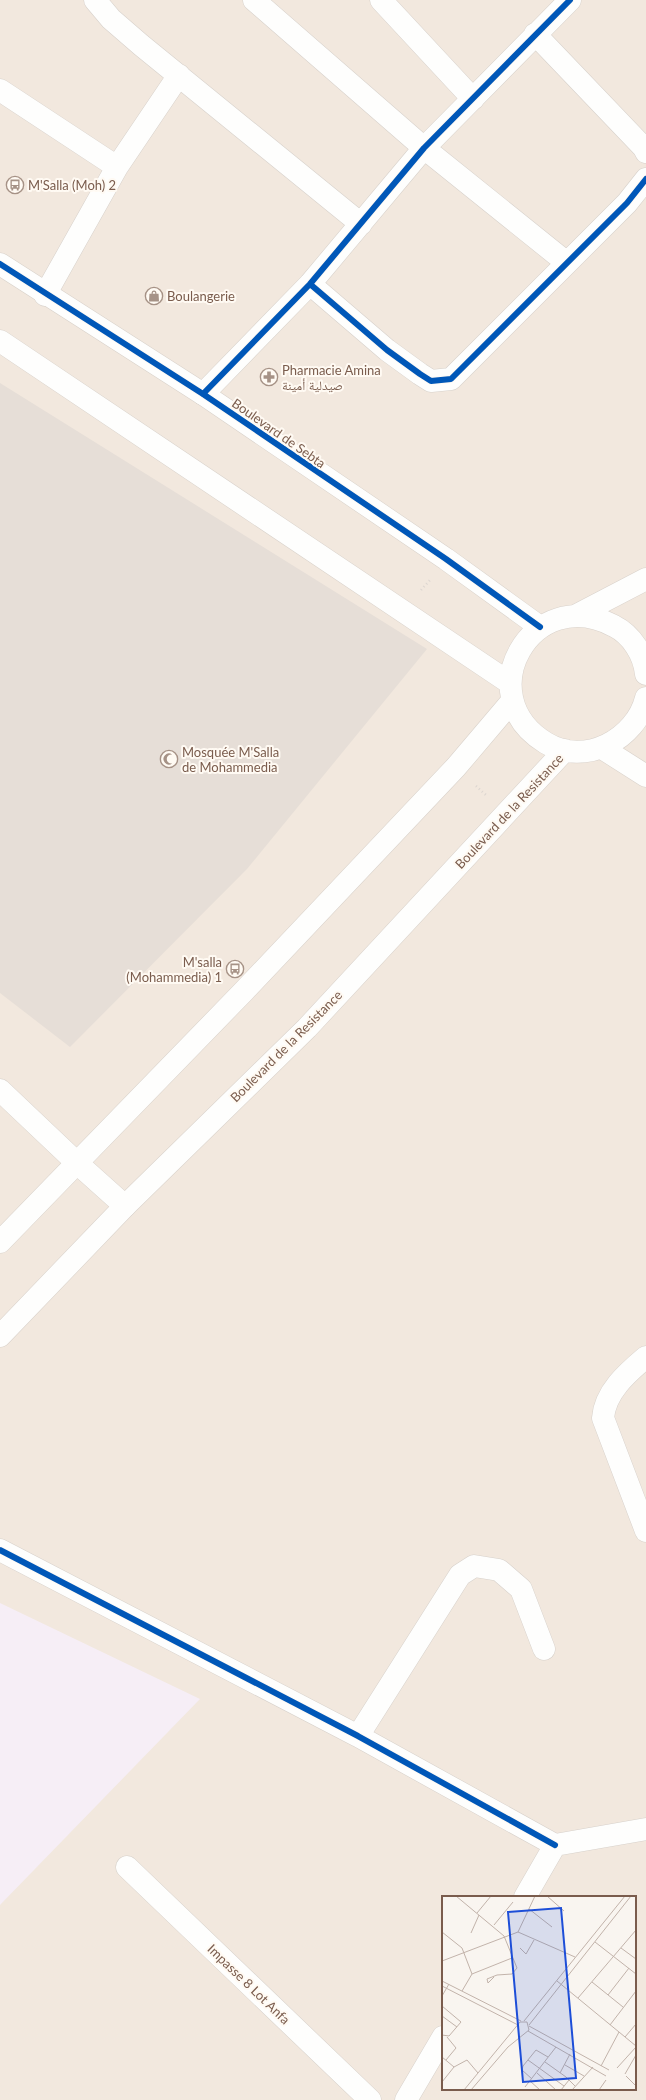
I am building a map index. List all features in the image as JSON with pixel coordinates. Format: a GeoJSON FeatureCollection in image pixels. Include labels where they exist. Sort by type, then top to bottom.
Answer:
{"type":"FeatureCollection","features":[{"type":"Feature","properties":{"kind":"street"},"geometry":{"type":"LineString","coordinates":[[95,0],[111,19],[361,224]]}},
{"type":"Feature","properties":{"kind":"street"},"geometry":{"type":"LineString","coordinates":[[254,0],[424,148],[567,263]]}},
{"type":"Feature","properties":{"kind":"street"},"geometry":{"type":"LineString","coordinates":[[381,0],[473,99]]}},
{"type":"Feature","properties":{"kind":"street"},"geometry":{"type":"LineString","coordinates":[[203,394],[310,284],[424,148],[473,99],[564,2]]}},
{"type":"Feature","properties":{"kind":"street"},"geometry":{"type":"LineString","coordinates":[[535,34],[646,152]]}},
{"type":"Feature","properties":{"kind":"street"},"geometry":{"type":"LineString","coordinates":[[45,295],[117,167],[179,75]]}},
{"type":"Feature","properties":{"kind":"street"},"geometry":{"type":"LineString","coordinates":[[0,90],[34,114],[117,167]]}},
{"type":"Feature","properties":{"kind":"street"},"geometry":{"type":"LineString","coordinates":[[310,284],[392,354],[431,381],[451,379],[627,203],[646,179]]}},
{"type":"Feature","properties":{"kind":"street","name":"Boulevard de Sebta"},"geometry":{"type":"LineString","coordinates":[[0,264],[45,295],[203,394],[446,559],[540,627]]}},
{"type":"Feature","properties":{"kind":"street"},"geometry":{"type":"LineString","coordinates":[[0,341],[404,612],[511,692]]}},
{"type":"Feature","properties":{"kind":"street"},"geometry":{"type":"LineString","coordinates":[[646,579],[577,615],[558,619],[540,627],[524,642],[514,661],[511,692],[520,718],[532,733],[547,744],[565,750],[602,748],[621,738],[636,722],[646,700]]}},
{"type":"Feature","properties":{"kind":"street"},"geometry":{"type":"LineString","coordinates":[[577,615],[600,618],[620,629],[636,645],[645,666],[646,674]]}},
{"type":"Feature","properties":{"kind":"street"},"geometry":{"type":"LineString","coordinates":[[0,1242],[244,991],[456,767],[511,692]]}},
{"type":"Feature","properties":{"kind":"street"},"geometry":{"type":"LineString","coordinates":[[602,748],[646,776]]}},
{"type":"Feature","properties":{"kind":"street","name":"Boulevard de la Resistance"},"geometry":{"type":"LineString","coordinates":[[0,1336],[125,1206],[307,1028],[565,750]]}},
{"type":"Feature","properties":{"kind":"street"},"geometry":{"type":"LineString","coordinates":[[0,1090],[125,1206]]}},
{"type":"Feature","properties":{"kind":"street"},"geometry":{"type":"LineString","coordinates":[[646,1357],[631,1370],[611,1392],[604,1410],[603,1418],[646,1531]]}},
{"type":"Feature","properties":{"kind":"street"},"geometry":{"type":"LineString","coordinates":[[0,1550],[358,1736],[555,1845],[646,1829]]}},
{"type":"Feature","properties":{"kind":"street"},"geometry":{"type":"LineString","coordinates":[[358,1736],[460,1575],[474,1566],[498,1570],[521,1589],[544,1649]]}},
{"type":"Feature","properties":{"kind":"street"},"geometry":{"type":"LineString","coordinates":[[526,1896],[555,1845]]}},
{"type":"Feature","properties":{"kind":"street","name":"Impasse 8 Lot Anfa"},"geometry":{"type":"LineString","coordinates":[[127,1867],[370,2100]]}},
{"type":"Feature","properties":{"kind":"street"},"geometry":{"type":"LineString","coordinates":[[406,2100],[442,2039]]}},
{"type":"Feature","properties":{"kind":"path"},"geometry":{"type":"LineString","coordinates":[[404,612],[446,559]]}},
{"type":"Feature","properties":{"kind":"path"},"geometry":{"type":"LineString","coordinates":[[456,767],[507,814]]}},
{"type":"Feature","properties":{"kind":"shaded area"},"geometry":{"type":"Polygon","coordinates":[[[0,0],[646,0],[646,2100],[0,2100],[0,0]]]}},
{"type":"Feature","properties":{"kind":"shaded area"},"geometry":{"type":"Polygon","coordinates":[[[0,1603],[200,1699],[0,1905],[0,1603]]]}},
{"type":"Feature","properties":{"kind":"building","name":"Mosquée M'Salla de Mohammedia"},"geometry":{"type":"Polygon","coordinates":[[[0,383],[427,649],[247,869],[70,1047],[0,993],[0,383]]]}},
{"type":"Feature","properties":{"kind":"cycle path"},"geometry":{"type":"LineString","coordinates":[[203,394],[310,284],[424,148],[570,0]]}},
{"type":"Feature","properties":{"kind":"cycle path"},"geometry":{"type":"LineString","coordinates":[[310,284],[387,350],[420,374],[431,381],[451,379],[627,203],[646,179]]}},
{"type":"Feature","properties":{"kind":"cycle path"},"geometry":{"type":"LineString","coordinates":[[0,264],[203,394],[446,559],[540,627]]}},
{"type":"Feature","properties":{"kind":"cycle path"},"geometry":{"type":"LineString","coordinates":[[0,1550],[358,1736],[555,1845]]}},
{"type":"Feature","properties":{"kind":"place","name":"M'Salla (Moh) 2"},"geometry":{"type":"Point","coordinates":[15,185]}},
{"type":"Feature","properties":{"kind":"place","name":"Boulangerie"},"geometry":{"type":"Point","coordinates":[154,296]}},
{"type":"Feature","properties":{"kind":"place","name":"Pharmacie Amina صيدلية أمينة"},"geometry":{"type":"Point","coordinates":[269,377]}},
{"type":"Feature","properties":{"kind":"place","name":"Mosquée M'Salla de Mohammedia"},"geometry":{"type":"Point","coordinates":[169,759]}},
{"type":"Feature","properties":{"kind":"place","name":"M'salla (Mohammedia) 1"},"geometry":{"type":"Point","coordinates":[235,969]}}]}
